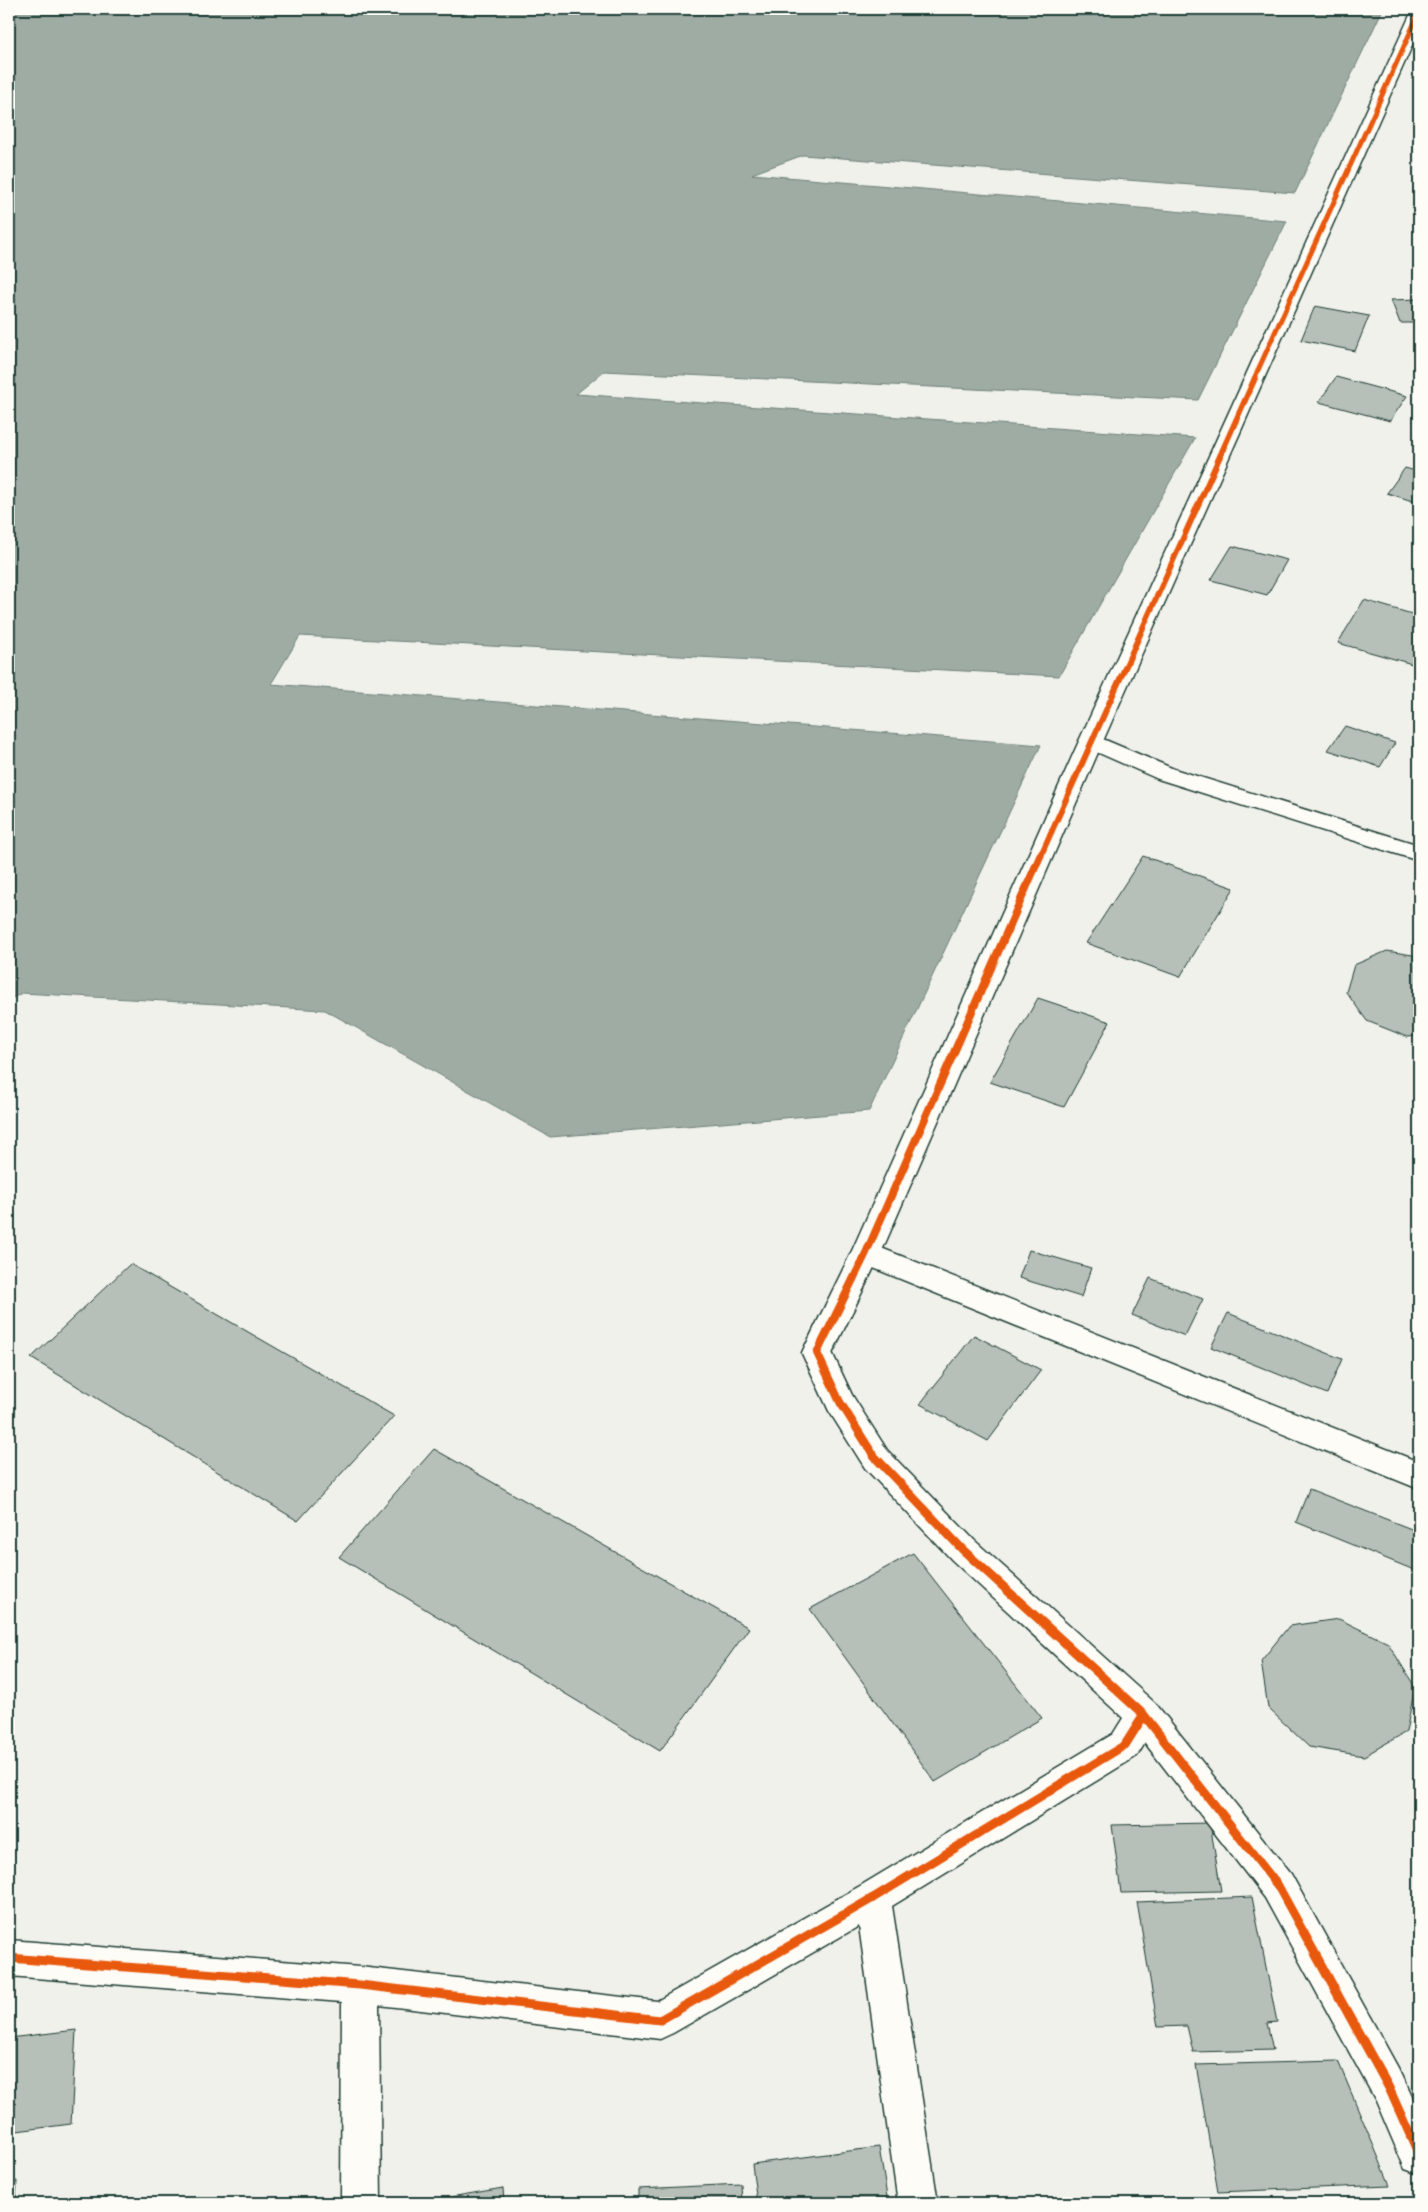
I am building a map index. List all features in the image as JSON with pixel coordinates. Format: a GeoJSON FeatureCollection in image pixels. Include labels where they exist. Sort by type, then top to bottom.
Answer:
{"type":"FeatureCollection","features":[{"type":"Feature","properties":{"kind":"street"},"geometry":{"type":"LineString","coordinates":[[1419,14],[1091,741],[866,1253],[817,1353],[840,1402],[876,1459],[963,1550],[1144,1715],[1278,1886],[1389,2088],[1419,2155]]}},
{"type":"Feature","properties":{"kind":"street"},"geometry":{"type":"LineString","coordinates":[[1091,741],[1166,774],[1419,853]]}},
{"type":"Feature","properties":{"kind":"street"},"geometry":{"type":"LineString","coordinates":[[866,1253],[1419,1476]]}},
{"type":"Feature","properties":{"kind":"street"},"geometry":{"type":"LineString","coordinates":[[9,1958],[360,1985],[660,2020],[873,1898],[1125,1745],[1144,1715]]}},
{"type":"Feature","properties":{"kind":"street"},"geometry":{"type":"LineString","coordinates":[[873,1898],[918,2203]]}},
{"type":"Feature","properties":{"kind":"street"},"geometry":{"type":"LineString","coordinates":[[360,1985],[361,2203]]}},
{"type":"Feature","properties":{"kind":"shaded area"},"geometry":{"type":"Polygon","coordinates":[[[9,9],[1383,9],[1295,193],[803,155],[752,174],[1287,221],[1198,400],[604,371],[576,394],[1195,438],[1059,676],[300,636],[271,684],[1041,745],[869,1111],[550,1137],[325,1010],[22,993],[9,1000],[9,9]]]}},
{"type":"Feature","properties":{"kind":"building"},"geometry":{"type":"Polygon","coordinates":[[[1419,299],[1419,323],[1400,323],[1391,300],[1419,299]]]}},
{"type":"Feature","properties":{"kind":"building"},"geometry":{"type":"Polygon","coordinates":[[[1315,306],[1369,316],[1355,351],[1301,340],[1315,306]]]}},
{"type":"Feature","properties":{"kind":"building"},"geometry":{"type":"Polygon","coordinates":[[[1336,377],[1407,396],[1390,421],[1319,402],[1336,377]]]}},
{"type":"Feature","properties":{"kind":"building"},"geometry":{"type":"Polygon","coordinates":[[[1405,468],[1419,472],[1419,503],[1387,493],[1405,468]]]}},
{"type":"Feature","properties":{"kind":"building"},"geometry":{"type":"Polygon","coordinates":[[[1232,546],[1287,560],[1267,595],[1211,580],[1232,546]]]}},
{"type":"Feature","properties":{"kind":"building"},"geometry":{"type":"Polygon","coordinates":[[[1364,600],[1419,616],[1419,666],[1338,643],[1364,600]]]}},
{"type":"Feature","properties":{"kind":"building"},"geometry":{"type":"Polygon","coordinates":[[[1345,726],[1395,743],[1380,767],[1328,750],[1345,726]]]}},
{"type":"Feature","properties":{"kind":"building"},"geometry":{"type":"Polygon","coordinates":[[[1143,856],[1234,888],[1180,977],[1086,943],[1143,856]]]}},
{"type":"Feature","properties":{"kind":"building"},"geometry":{"type":"Polygon","coordinates":[[[1387,951],[1419,956],[1419,1036],[1407,1037],[1367,1021],[1346,992],[1354,965],[1387,951]]]}},
{"type":"Feature","properties":{"kind":"building"},"geometry":{"type":"Polygon","coordinates":[[[1038,998],[1110,1022],[1064,1107],[990,1082],[1038,998]]]}},
{"type":"Feature","properties":{"kind":"building"},"geometry":{"type":"Polygon","coordinates":[[[1029,1250],[1091,1268],[1081,1297],[1019,1278],[1029,1250]]]}},
{"type":"Feature","properties":{"kind":"building"},"geometry":{"type":"Polygon","coordinates":[[[130,1264],[394,1416],[298,1521],[31,1358],[130,1264]]]}},
{"type":"Feature","properties":{"kind":"building"},"geometry":{"type":"Polygon","coordinates":[[[1150,1278],[1203,1299],[1185,1336],[1132,1315],[1150,1278]]]}},
{"type":"Feature","properties":{"kind":"building"},"geometry":{"type":"Polygon","coordinates":[[[1228,1313],[1342,1359],[1327,1394],[1211,1347],[1228,1313]]]}},
{"type":"Feature","properties":{"kind":"building"},"geometry":{"type":"Polygon","coordinates":[[[974,1335],[1041,1370],[988,1441],[920,1404],[974,1335]]]}},
{"type":"Feature","properties":{"kind":"building"},"geometry":{"type":"Polygon","coordinates":[[[434,1449],[749,1628],[660,1751],[339,1557],[434,1449]]]}},
{"type":"Feature","properties":{"kind":"building"},"geometry":{"type":"Polygon","coordinates":[[[1309,1489],[1419,1532],[1419,1572],[1296,1522],[1309,1489]]]}},
{"type":"Feature","properties":{"kind":"building"},"geometry":{"type":"Polygon","coordinates":[[[913,1553],[1042,1718],[935,1782],[810,1609],[913,1553]]]}},
{"type":"Feature","properties":{"kind":"building"},"geometry":{"type":"Polygon","coordinates":[[[1339,1619],[1388,1643],[1415,1687],[1406,1732],[1364,1756],[1309,1747],[1268,1708],[1261,1661],[1289,1626],[1339,1619]]]}},
{"type":"Feature","properties":{"kind":"building"},"geometry":{"type":"Polygon","coordinates":[[[1210,1823],[1221,1891],[1121,1893],[1112,1825],[1210,1823]]]}},
{"type":"Feature","properties":{"kind":"building"},"geometry":{"type":"Polygon","coordinates":[[[1252,1897],[1277,2022],[1267,2023],[1273,2050],[1193,2052],[1187,2026],[1158,2027],[1137,1902],[1252,1897]]]}},
{"type":"Feature","properties":{"kind":"building"},"geometry":{"type":"Polygon","coordinates":[[[76,2030],[71,2124],[9,2132],[9,2038],[76,2030]]]}},
{"type":"Feature","properties":{"kind":"building"},"geometry":{"type":"Polygon","coordinates":[[[1338,2061],[1390,2185],[1218,2192],[1196,2065],[1338,2061]]]}},
{"type":"Feature","properties":{"kind":"building"},"geometry":{"type":"Polygon","coordinates":[[[879,2147],[888,2203],[757,2203],[752,2164],[879,2147]]]}},
{"type":"Feature","properties":{"kind":"building"},"geometry":{"type":"Polygon","coordinates":[[[17,2181],[16,2203],[9,2203],[9,2182],[17,2181]]]}},
{"type":"Feature","properties":{"kind":"building"},"geometry":{"type":"Polygon","coordinates":[[[741,2184],[742,2203],[638,2203],[638,2189],[741,2184]]]}},
{"type":"Feature","properties":{"kind":"building"},"geometry":{"type":"Polygon","coordinates":[[[503,2188],[504,2203],[415,2203],[503,2188]]]}},
{"type":"Feature","properties":{"kind":"cycle path"},"geometry":{"type":"LineString","coordinates":[[1419,13],[1091,741],[866,1253],[817,1353],[840,1402],[876,1459],[963,1550],[1144,1715],[1278,1886],[1389,2088],[1419,2155]]}},
{"type":"Feature","properties":{"kind":"cycle path"},"geometry":{"type":"LineString","coordinates":[[9,1958],[360,1985],[660,2020],[873,1898],[1125,1745],[1144,1715]]}}]}
